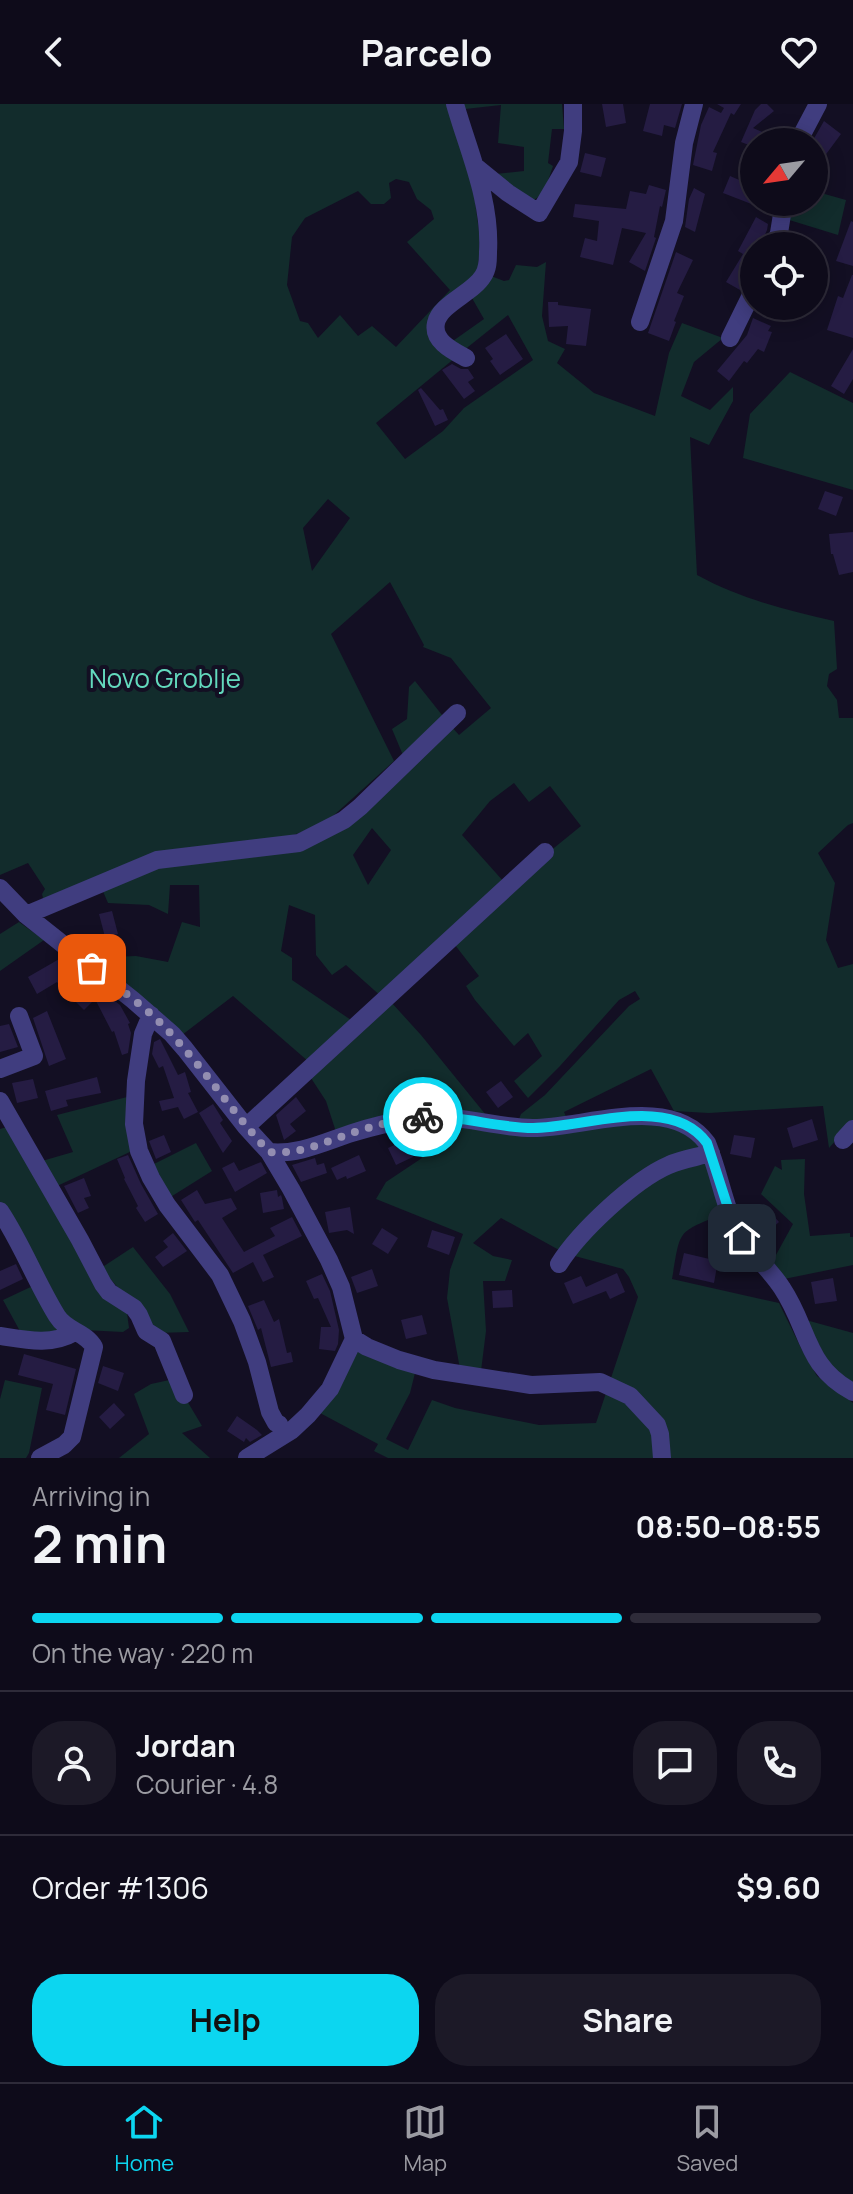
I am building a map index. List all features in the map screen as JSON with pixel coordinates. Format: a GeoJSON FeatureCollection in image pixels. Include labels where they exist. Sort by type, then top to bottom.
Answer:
{"type":"FeatureCollection","features":[{"type":"Feature","properties":{"kind":"street"},"geometry":{"type":"LineString","coordinates":[[455,104],[483,192],[489,239],[488,264],[478,283],[443,312],[436,330],[442,342],[466,358]]}},
{"type":"Feature","properties":{"kind":"street"},"geometry":{"type":"LineString","coordinates":[[476,167],[539,213],[569,162],[573,104]]}},
{"type":"Feature","properties":{"kind":"street"},"geometry":{"type":"LineString","coordinates":[[640,322],[674,221],[684,143],[694,104]]}},
{"type":"Feature","properties":{"kind":"street"},"geometry":{"type":"LineString","coordinates":[[805,128],[818,104]]}},
{"type":"Feature","properties":{"kind":"street"},"geometry":{"type":"LineString","coordinates":[[730,338],[740,318]]}},
{"type":"Feature","properties":{"kind":"street"},"geometry":{"type":"LineString","coordinates":[[26,915],[157,860],[299,843],[344,820],[360,807],[457,713]]}},
{"type":"Feature","properties":{"kind":"street"},"geometry":{"type":"LineString","coordinates":[[246,1127],[545,852]]}},
{"type":"Feature","properties":{"kind":"street"},"geometry":{"type":"LineString","coordinates":[[0,888],[26,915],[151,1015],[185,1049],[269,1152],[341,1287],[354,1339],[330,1389],[292,1430],[247,1458]]}},
{"type":"Feature","properties":{"kind":"street"},"geometry":{"type":"LineString","coordinates":[[151,1015],[143,1034],[135,1090],[134,1124],[139,1151],[167,1205],[220,1275],[257,1362],[273,1420],[279,1424]]}},
{"type":"Feature","properties":{"kind":"street"},"geometry":{"type":"LineString","coordinates":[[0,1069],[34,1056],[19,1016]]}},
{"type":"Feature","properties":{"kind":"street"},"geometry":{"type":"LineString","coordinates":[[0,1101],[103,1284],[109,1292],[134,1308],[146,1331],[162,1341],[184,1395]]}},
{"type":"Feature","properties":{"kind":"street"},"geometry":{"type":"LineString","coordinates":[[269,1152],[307,1149],[353,1132],[415,1118],[455,1117],[530,1128],[567,1126],[625,1116],[676,1121],[701,1134],[711,1153],[736,1229],[786,1294],[823,1370],[853,1392]]}},
{"type":"Feature","properties":{"kind":"street"},"geometry":{"type":"LineString","coordinates":[[559,1264],[596,1220],[638,1184],[670,1165],[711,1153]]}},
{"type":"Feature","properties":{"kind":"street"},"geometry":{"type":"LineString","coordinates":[[0,1211],[57,1317],[91,1342],[94,1353],[75,1431],[68,1442],[40,1458]]}},
{"type":"Feature","properties":{"kind":"street"},"geometry":{"type":"LineString","coordinates":[[0,1336],[47,1341],[58,1340],[75,1332]]}},
{"type":"Feature","properties":{"kind":"street"},"geometry":{"type":"LineString","coordinates":[[354,1339],[399,1360],[434,1370],[531,1385],[600,1382],[630,1396],[657,1425],[662,1458]]}},
{"type":"Feature","properties":{"kind":"green space","name":"Novo Groblje"},"geometry":{"type":"Polygon","coordinates":[[[0,104],[446,104],[472,179],[480,239],[478,273],[437,312],[455,358],[376,423],[405,459],[443,431],[464,408],[533,360],[508,315],[463,351],[450,343],[484,319],[472,298],[491,276],[509,280],[516,265],[537,267],[546,262],[542,316],[548,341],[565,349],[557,363],[594,393],[655,416],[669,353],[682,323],[723,338],[694,362],[681,396],[710,410],[733,387],[733,401],[709,445],[690,437],[697,575],[747,597],[834,621],[837,669],[829,674],[827,686],[837,700],[839,718],[853,718],[853,823],[818,853],[835,883],[826,940],[838,968],[853,964],[853,1121],[829,1148],[823,1106],[709,1113],[674,1111],[651,1069],[564,1112],[567,1119],[531,1124],[519,1119],[629,1006],[640,999],[635,991],[619,1000],[528,1098],[514,1081],[542,1056],[528,1033],[514,1046],[466,986],[479,976],[455,945],[549,852],[581,826],[550,786],[529,802],[514,783],[490,801],[462,835],[504,882],[383,998],[346,965],[332,975],[316,955],[315,915],[289,905],[281,951],[292,958],[292,980],[354,1022],[309,1062],[233,996],[182,1035],[98,967],[111,957],[136,956],[168,962],[182,922],[200,927],[199,885],[170,885],[168,914],[149,905],[108,903],[102,889],[157,866],[301,847],[450,725],[459,735],[491,708],[451,658],[423,647],[390,582],[331,634],[394,761],[333,816],[285,838],[181,854],[44,902],[42,894],[45,889],[28,863],[0,875],[0,104]],[[396,179],[389,183],[391,198],[384,204],[371,204],[358,191],[305,218],[292,237],[287,285],[300,321],[308,323],[318,338],[340,315],[358,336],[372,326],[396,347],[450,290],[407,242],[434,219],[431,210],[417,199],[409,182],[396,179]],[[328,499],[303,528],[312,571],[350,518],[328,499]],[[372,828],[353,855],[368,885],[391,850],[372,828]]]}},
{"type":"Feature","properties":{"kind":"green space"},"geometry":{"type":"Polygon","coordinates":[[[463,104],[562,104],[564,129],[552,129],[548,163],[553,166],[539,196],[530,202],[495,174],[524,171],[524,147],[498,143],[501,105],[465,109],[463,104]]]}},
{"type":"Feature","properties":{"kind":"green space"},"geometry":{"type":"Polygon","coordinates":[[[828,195],[846,200],[838,235],[786,219],[786,216],[828,216],[828,195]]]}},
{"type":"Feature","properties":{"kind":"green space"},"geometry":{"type":"Polygon","coordinates":[[[790,372],[853,403],[853,490],[743,458],[750,414],[790,372]]]}},
{"type":"Feature","properties":{"kind":"green space"},"geometry":{"type":"Polygon","coordinates":[[[415,681],[446,720],[405,760],[392,729],[407,719],[409,687],[415,681]]]}},
{"type":"Feature","properties":{"kind":"green space"},"geometry":{"type":"Polygon","coordinates":[[[19,922],[44,940],[0,971],[0,934],[19,922]]]}},
{"type":"Feature","properties":{"kind":"green space"},"geometry":{"type":"Polygon","coordinates":[[[391,1002],[490,1120],[337,1135],[326,1101],[309,1075],[391,1002]]]}},
{"type":"Feature","properties":{"kind":"green space"},"geometry":{"type":"Polygon","coordinates":[[[131,1096],[134,1150],[55,1187],[42,1161],[73,1152],[57,1115],[131,1096]]]}},
{"type":"Feature","properties":{"kind":"green space"},"geometry":{"type":"Polygon","coordinates":[[[639,1121],[675,1127],[701,1146],[559,1250],[501,1218],[473,1243],[493,1256],[512,1260],[505,1281],[483,1281],[486,1331],[481,1371],[460,1369],[447,1298],[450,1270],[463,1234],[376,1199],[386,1182],[422,1158],[406,1127],[639,1121]]]}},
{"type":"Feature","properties":{"kind":"green space"},"geometry":{"type":"Polygon","coordinates":[[[10,1126],[127,1313],[129,1328],[123,1332],[83,1330],[65,1317],[0,1202],[0,1129],[10,1126]]]}},
{"type":"Feature","properties":{"kind":"green space"},"geometry":{"type":"Polygon","coordinates":[[[196,1143],[212,1171],[169,1198],[150,1166],[196,1143]]]}},
{"type":"Feature","properties":{"kind":"green space"},"geometry":{"type":"Polygon","coordinates":[[[805,1159],[804,1194],[810,1236],[850,1233],[853,1237],[853,1265],[784,1279],[771,1264],[793,1224],[761,1194],[775,1166],[782,1170],[781,1160],[805,1159]]]}},
{"type":"Feature","properties":{"kind":"green space"},"geometry":{"type":"Polygon","coordinates":[[[708,1163],[723,1214],[696,1225],[683,1235],[672,1279],[779,1303],[817,1376],[853,1403],[853,1458],[388,1458],[374,1451],[378,1444],[320,1413],[356,1348],[416,1369],[410,1393],[386,1439],[408,1450],[432,1400],[455,1408],[539,1425],[596,1423],[638,1297],[623,1269],[571,1255],[590,1232],[665,1173],[708,1163]]]}},
{"type":"Feature","properties":{"kind":"green space"},"geometry":{"type":"Polygon","coordinates":[[[133,1247],[170,1294],[189,1332],[157,1333],[101,1268],[133,1247]]]}},
{"type":"Feature","properties":{"kind":"green space"},"geometry":{"type":"Polygon","coordinates":[[[37,1284],[61,1332],[21,1333],[3,1300],[37,1284]]]}},
{"type":"Feature","properties":{"kind":"green space"},"geometry":{"type":"Polygon","coordinates":[[[806,1320],[853,1333],[853,1384],[829,1364],[806,1320]]]}},
{"type":"Feature","properties":{"kind":"green space"},"geometry":{"type":"Polygon","coordinates":[[[174,1379],[202,1426],[182,1433],[210,1458],[119,1458],[149,1434],[134,1394],[151,1384],[174,1379]]]}},
{"type":"Feature","properties":{"kind":"green space"},"geometry":{"type":"Polygon","coordinates":[[[5,1380],[42,1388],[26,1458],[0,1458],[0,1399],[5,1380]]]}},
{"type":"Feature","properties":{"kind":"building"},"geometry":{"type":"Polygon","coordinates":[[[602,104],[623,104],[626,123],[606,127],[602,104]]]}},
{"type":"Feature","properties":{"kind":"building"},"geometry":{"type":"Polygon","coordinates":[[[650,104],[682,104],[675,128],[664,125],[662,136],[643,131],[650,104]]]}},
{"type":"Feature","properties":{"kind":"building"},"geometry":{"type":"Polygon","coordinates":[[[717,104],[741,104],[734,115],[731,113],[713,152],[717,153],[712,171],[693,165],[701,125],[709,107],[721,113],[724,108],[717,104]]]}},
{"type":"Feature","properties":{"kind":"building"},"geometry":{"type":"Polygon","coordinates":[[[761,104],[767,104],[774,111],[753,128],[747,128],[761,104]]]}},
{"type":"Feature","properties":{"kind":"building"},"geometry":{"type":"Polygon","coordinates":[[[824,121],[841,134],[828,152],[828,128],[820,128],[824,121]]]}},
{"type":"Feature","properties":{"kind":"building"},"geometry":{"type":"Polygon","coordinates":[[[585,153],[606,158],[601,177],[580,172],[585,153]]]}},
{"type":"Feature","properties":{"kind":"building"},"geometry":{"type":"Polygon","coordinates":[[[730,176],[740,180],[740,200],[723,193],[730,176]]]}},
{"type":"Feature","properties":{"kind":"building"},"geometry":{"type":"Polygon","coordinates":[[[649,185],[666,190],[645,271],[629,262],[646,233],[622,228],[613,265],[580,257],[585,238],[597,241],[599,221],[573,217],[575,204],[626,209],[630,191],[646,194],[649,185]]]}},
{"type":"Feature","properties":{"kind":"building"},"geometry":{"type":"Polygon","coordinates":[[[694,188],[705,194],[695,232],[685,227],[694,188]]]}},
{"type":"Feature","properties":{"kind":"building"},"geometry":{"type":"Polygon","coordinates":[[[756,217],[768,224],[766,232],[748,232],[756,217]]]}},
{"type":"Feature","properties":{"kind":"building"},"geometry":{"type":"Polygon","coordinates":[[[853,222],[853,266],[836,261],[853,222]]]}},
{"type":"Feature","properties":{"kind":"building"},"geometry":{"type":"Polygon","coordinates":[[[676,252],[693,260],[677,293],[684,296],[669,341],[648,333],[676,252]]]}},
{"type":"Feature","properties":{"kind":"building"},"geometry":{"type":"Polygon","coordinates":[[[740,259],[740,290],[726,282],[740,259]]]}},
{"type":"Feature","properties":{"kind":"building"},"geometry":{"type":"Polygon","coordinates":[[[852,275],[853,338],[827,330],[838,296],[843,298],[852,275]]]}},
{"type":"Feature","properties":{"kind":"building"},"geometry":{"type":"Polygon","coordinates":[[[548,302],[591,309],[586,346],[566,344],[568,326],[549,327],[548,302]]]}},
{"type":"Feature","properties":{"kind":"building"},"geometry":{"type":"Polygon","coordinates":[[[752,320],[771,326],[768,331],[772,332],[764,352],[758,349],[729,381],[717,371],[747,335],[752,320]]]}},
{"type":"Feature","properties":{"kind":"building"},"geometry":{"type":"Polygon","coordinates":[[[506,334],[523,359],[500,375],[485,348],[506,334]]]}},
{"type":"Feature","properties":{"kind":"building"},"geometry":{"type":"Polygon","coordinates":[[[853,349],[853,379],[844,394],[831,386],[853,349]]]}},
{"type":"Feature","properties":{"kind":"building"},"geometry":{"type":"Polygon","coordinates":[[[452,364],[468,369],[474,378],[468,382],[475,391],[464,399],[442,370],[452,364]]]}},
{"type":"Feature","properties":{"kind":"building"},"geometry":{"type":"Polygon","coordinates":[[[421,388],[440,410],[443,409],[448,420],[435,426],[418,390],[421,388]]]}},
{"type":"Feature","properties":{"kind":"building"},"geometry":{"type":"Polygon","coordinates":[[[825,491],[843,497],[836,516],[818,509],[825,491]]]}},
{"type":"Feature","properties":{"kind":"building"},"geometry":{"type":"Polygon","coordinates":[[[853,532],[853,572],[839,575],[831,554],[829,534],[853,532]]]}},
{"type":"Feature","properties":{"kind":"building"},"geometry":{"type":"Polygon","coordinates":[[[112,911],[118,934],[105,937],[99,914],[112,911]]]}},
{"type":"Feature","properties":{"kind":"building"},"geometry":{"type":"Polygon","coordinates":[[[61,958],[74,977],[59,985],[57,982],[37,994],[28,977],[61,958]]]}},
{"type":"Feature","properties":{"kind":"building"},"geometry":{"type":"Polygon","coordinates":[[[84,984],[95,997],[101,990],[120,1005],[130,1023],[128,1053],[122,1055],[114,1031],[95,999],[84,1010],[71,997],[84,984]]]}},
{"type":"Feature","properties":{"kind":"building"},"geometry":{"type":"Polygon","coordinates":[[[47,1011],[66,1059],[49,1066],[33,1018],[47,1011]]]}},
{"type":"Feature","properties":{"kind":"building"},"geometry":{"type":"Polygon","coordinates":[[[9,1024],[18,1047],[0,1052],[0,1026],[9,1024]]]}},
{"type":"Feature","properties":{"kind":"building"},"geometry":{"type":"Polygon","coordinates":[[[160,1039],[178,1075],[185,1072],[191,1092],[188,1093],[198,1112],[184,1119],[178,1107],[162,1111],[159,1101],[174,1098],[163,1066],[159,1068],[152,1054],[154,1042],[160,1039]]]}},
{"type":"Feature","properties":{"kind":"building"},"geometry":{"type":"Polygon","coordinates":[[[97,1077],[101,1093],[66,1100],[68,1106],[51,1111],[45,1091],[97,1077]]]}},
{"type":"Feature","properties":{"kind":"building"},"geometry":{"type":"Polygon","coordinates":[[[33,1079],[38,1098],[17,1103],[12,1083],[33,1079]]]}},
{"type":"Feature","properties":{"kind":"building"},"geometry":{"type":"Polygon","coordinates":[[[501,1081],[513,1097],[498,1108],[486,1092],[501,1081]]]}},
{"type":"Feature","properties":{"kind":"building"},"geometry":{"type":"Polygon","coordinates":[[[296,1097],[306,1111],[290,1124],[296,1131],[284,1140],[276,1115],[296,1097]]]}},
{"type":"Feature","properties":{"kind":"building"},"geometry":{"type":"Polygon","coordinates":[[[213,1104],[223,1120],[220,1123],[232,1141],[223,1153],[199,1113],[213,1104]]]}},
{"type":"Feature","properties":{"kind":"building"},"geometry":{"type":"Polygon","coordinates":[[[812,1119],[818,1140],[793,1148],[787,1128],[812,1119]]]}},
{"type":"Feature","properties":{"kind":"building"},"geometry":{"type":"Polygon","coordinates":[[[164,1135],[171,1152],[156,1159],[149,1141],[164,1135]]]}},
{"type":"Feature","properties":{"kind":"building"},"geometry":{"type":"Polygon","coordinates":[[[734,1135],[755,1138],[751,1158],[730,1154],[734,1135]]]}},
{"type":"Feature","properties":{"kind":"building"},"geometry":{"type":"Polygon","coordinates":[[[405,1140],[413,1157],[396,1165],[388,1148],[405,1140]]]}},
{"type":"Feature","properties":{"kind":"building"},"geometry":{"type":"Polygon","coordinates":[[[128,1155],[158,1214],[145,1222],[136,1208],[138,1206],[117,1159],[128,1155]]]}},
{"type":"Feature","properties":{"kind":"building"},"geometry":{"type":"Polygon","coordinates":[[[359,1155],[366,1171],[337,1180],[331,1168],[359,1155]]]}},
{"type":"Feature","properties":{"kind":"building"},"geometry":{"type":"Polygon","coordinates":[[[315,1158],[317,1165],[324,1163],[327,1173],[301,1182],[292,1165],[315,1158]]]}},
{"type":"Feature","properties":{"kind":"building"},"geometry":{"type":"Polygon","coordinates":[[[234,1162],[239,1171],[261,1162],[267,1173],[235,1192],[222,1168],[234,1162]]]}},
{"type":"Feature","properties":{"kind":"building"},"geometry":{"type":"Polygon","coordinates":[[[84,1178],[91,1196],[84,1198],[89,1208],[78,1213],[64,1186],[84,1178]]]}},
{"type":"Feature","properties":{"kind":"building"},"geometry":{"type":"Polygon","coordinates":[[[197,1190],[205,1204],[231,1198],[237,1209],[222,1218],[244,1252],[275,1236],[270,1228],[292,1217],[302,1236],[263,1255],[274,1277],[263,1282],[253,1262],[233,1273],[181,1200],[197,1190]]]}},
{"type":"Feature","properties":{"kind":"building"},"geometry":{"type":"Polygon","coordinates":[[[277,1190],[284,1209],[263,1213],[260,1193],[277,1190]]]}},
{"type":"Feature","properties":{"kind":"building"},"geometry":{"type":"Polygon","coordinates":[[[765,1206],[779,1222],[762,1237],[748,1222],[765,1206]]]}},
{"type":"Feature","properties":{"kind":"building"},"geometry":{"type":"Polygon","coordinates":[[[350,1207],[354,1234],[347,1230],[329,1233],[325,1212],[350,1207]]]}},
{"type":"Feature","properties":{"kind":"building"},"geometry":{"type":"Polygon","coordinates":[[[382,1228],[398,1238],[388,1254],[372,1244],[382,1228]]]}},
{"type":"Feature","properties":{"kind":"building"},"geometry":{"type":"Polygon","coordinates":[[[432,1230],[455,1237],[449,1255],[427,1247],[432,1230]]]}},
{"type":"Feature","properties":{"kind":"building"},"geometry":{"type":"Polygon","coordinates":[[[173,1233],[187,1251],[163,1267],[155,1257],[168,1247],[163,1241],[173,1233]]]}},
{"type":"Feature","properties":{"kind":"building"},"geometry":{"type":"Polygon","coordinates":[[[684,1253],[718,1261],[714,1283],[679,1275],[684,1253]]]}},
{"type":"Feature","properties":{"kind":"building"},"geometry":{"type":"Polygon","coordinates":[[[16,1264],[23,1279],[0,1290],[0,1271],[16,1264]]]}},
{"type":"Feature","properties":{"kind":"building"},"geometry":{"type":"Polygon","coordinates":[[[372,1269],[378,1286],[357,1293],[351,1277],[372,1269]]]}},
{"type":"Feature","properties":{"kind":"building"},"geometry":{"type":"Polygon","coordinates":[[[617,1273],[625,1292],[610,1299],[606,1291],[573,1304],[564,1283],[581,1276],[586,1287],[617,1273]]]}},
{"type":"Feature","properties":{"kind":"building"},"geometry":{"type":"Polygon","coordinates":[[[322,1274],[330,1291],[339,1330],[335,1351],[319,1349],[321,1327],[331,1327],[318,1298],[314,1299],[306,1281],[322,1274]]]}},
{"type":"Feature","properties":{"kind":"building"},"geometry":{"type":"Polygon","coordinates":[[[833,1278],[837,1301],[815,1304],[811,1282],[833,1278]]]}},
{"type":"Feature","properties":{"kind":"building"},"geometry":{"type":"Polygon","coordinates":[[[512,1290],[513,1307],[493,1308],[492,1291],[512,1290]]]}},
{"type":"Feature","properties":{"kind":"building"},"geometry":{"type":"Polygon","coordinates":[[[264,1300],[274,1322],[279,1319],[287,1353],[291,1352],[293,1362],[271,1367],[261,1328],[258,1330],[248,1306],[264,1300]]]}},
{"type":"Feature","properties":{"kind":"building"},"geometry":{"type":"Polygon","coordinates":[[[422,1315],[427,1334],[406,1339],[401,1320],[422,1315]]]}},
{"type":"Feature","properties":{"kind":"building"},"geometry":{"type":"Polygon","coordinates":[[[24,1354],[76,1369],[65,1415],[46,1410],[53,1384],[18,1375],[24,1354]]]}},
{"type":"Feature","properties":{"kind":"building"},"geometry":{"type":"Polygon","coordinates":[[[103,1366],[124,1373],[118,1391],[98,1383],[103,1366]]]}},
{"type":"Feature","properties":{"kind":"building"},"geometry":{"type":"Polygon","coordinates":[[[114,1403],[125,1415],[110,1429],[99,1417],[114,1403]]]}},
{"type":"Feature","properties":{"kind":"building"},"geometry":{"type":"Polygon","coordinates":[[[237,1416],[262,1435],[250,1442],[246,1438],[244,1442],[227,1431],[237,1416]]]}},
{"type":"Feature","properties":{"kind":"way so far"},"geometry":{"type":"LineString","coordinates":[[92,968],[172,1034],[269,1152],[307,1149],[353,1132],[423,1117]]}},
{"type":"Feature","properties":{"kind":"route"},"geometry":{"type":"LineString","coordinates":[[423,1117],[455,1117],[530,1128],[567,1126],[625,1116],[676,1121],[701,1134],[707,1143],[732,1220],[742,1238]]}}]}
